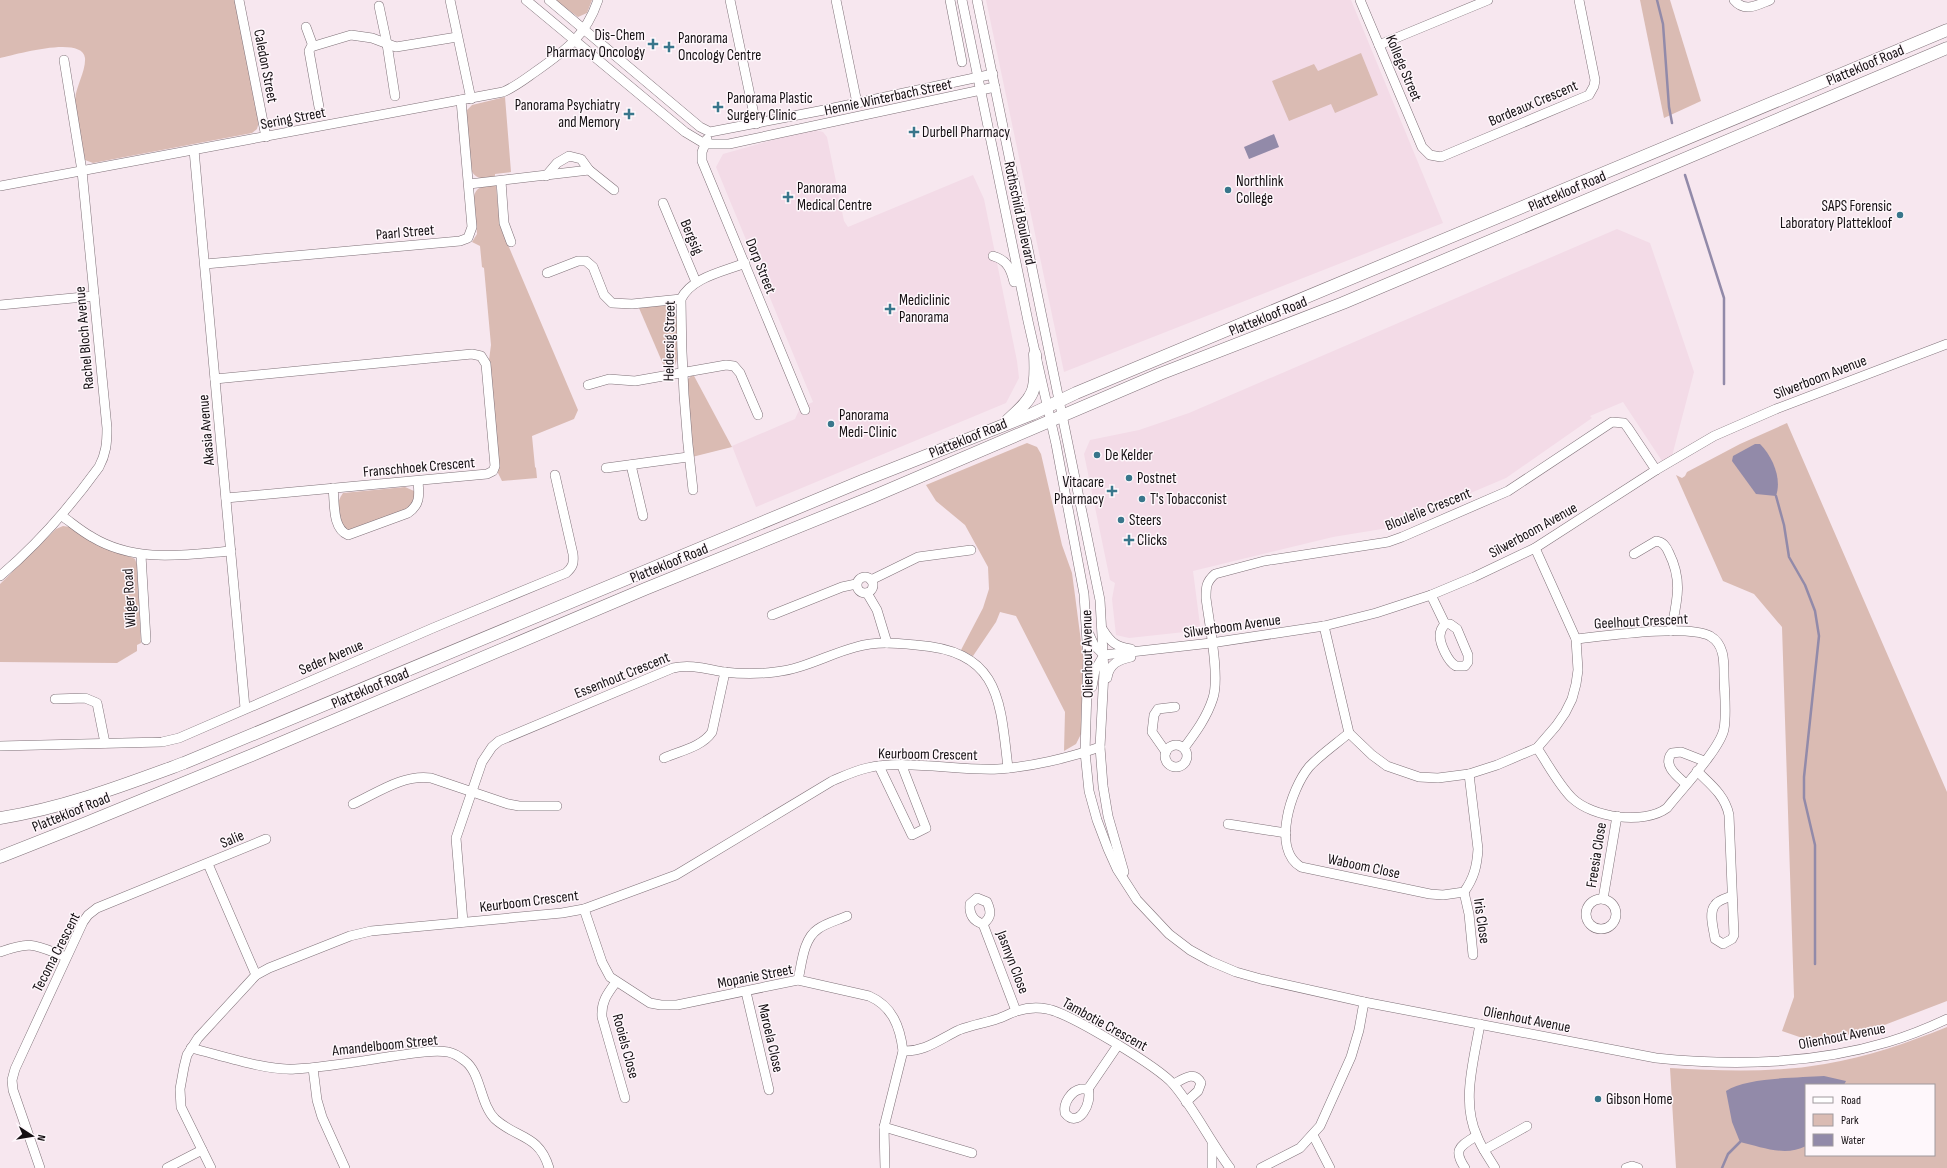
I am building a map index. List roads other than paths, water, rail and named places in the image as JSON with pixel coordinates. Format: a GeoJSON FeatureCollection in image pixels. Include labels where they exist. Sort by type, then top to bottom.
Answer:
{"type":"FeatureCollection","features":[{"type":"Feature","properties":{"kind":"main road","name":"Plattekloof Road"},"geometry":{"type":"LineString","coordinates":[[0,818],[32,813],[106,791],[184,763],[862,481],[1048,407],[1947,30]]}},
{"type":"Feature","properties":{"kind":"main road","name":"Plattekloof Road"},"geometry":{"type":"LineString","coordinates":[[0,857],[116,811],[1063,416],[1160,374],[1350,300],[1947,48]]}},
{"type":"Feature","properties":{"kind":"main road"},"geometry":{"type":"LineString","coordinates":[[1001,426],[1027,403],[1032,394],[1036,379],[1036,354]]}},
{"type":"Feature","properties":{"kind":"street","name":"Caledon Street"},"geometry":{"type":"LineString","coordinates":[[239,0],[266,138]]}},
{"type":"Feature","properties":{"kind":"street"},"geometry":{"type":"LineString","coordinates":[[450,0],[471,99]]}},
{"type":"Feature","properties":{"kind":"street"},"geometry":{"type":"LineString","coordinates":[[526,0],[685,132],[705,144]]}},
{"type":"Feature","properties":{"kind":"street"},"geometry":{"type":"LineString","coordinates":[[549,0],[700,127],[710,132]]}},
{"type":"Feature","properties":{"kind":"street","name":"Sering Street"},"geometry":{"type":"LineString","coordinates":[[0,186],[266,138],[471,99],[508,90],[554,58],[576,40],[585,29],[598,0]]}},
{"type":"Feature","properties":{"kind":"street"},"geometry":{"type":"LineString","coordinates":[[730,0],[756,124]]}},
{"type":"Feature","properties":{"kind":"street"},"geometry":{"type":"LineString","coordinates":[[836,0],[857,103]]}},
{"type":"Feature","properties":{"kind":"street"},"geometry":{"type":"LineString","coordinates":[[950,0],[962,62]]}},
{"type":"Feature","properties":{"kind":"street","name":"Rothschild Boulevard"},"geometry":{"type":"LineString","coordinates":[[962,0],[1028,321],[1048,407]]}},
{"type":"Feature","properties":{"kind":"street","name":"Rothschild Boulevard"},"geometry":{"type":"LineString","coordinates":[[977,0],[1025,240],[1063,416]]}},
{"type":"Feature","properties":{"kind":"street","name":"Kollege Street"},"geometry":{"type":"LineString","coordinates":[[1360,0],[1422,148]]}},
{"type":"Feature","properties":{"kind":"street"},"geometry":{"type":"LineString","coordinates":[[1379,45],[1488,0]]}},
{"type":"Feature","properties":{"kind":"street","name":"Bordeaux Crescent"},"geometry":{"type":"LineString","coordinates":[[1422,148],[1430,155],[1447,156],[1589,95],[1594,86],[1595,80],[1579,0]]}},
{"type":"Feature","properties":{"kind":"street"},"geometry":{"type":"LineString","coordinates":[[1734,0],[1738,4],[1748,8],[1770,0]]}},
{"type":"Feature","properties":{"kind":"street"},"geometry":{"type":"LineString","coordinates":[[379,6],[387,44],[395,96]]}},
{"type":"Feature","properties":{"kind":"street"},"geometry":{"type":"LineString","coordinates":[[306,27],[313,46]]}},
{"type":"Feature","properties":{"kind":"street"},"geometry":{"type":"LineString","coordinates":[[320,107],[309,51],[313,46],[351,35],[372,38],[396,47],[457,36]]}},
{"type":"Feature","properties":{"kind":"street","name":"Rachel Bloch Avenue"},"geometry":{"type":"LineString","coordinates":[[0,576],[25,555],[62,516],[99,467],[104,458],[107,444],[107,428],[82,171],[64,60]]}},
{"type":"Feature","properties":{"kind":"street","name":"Hennie Winterbach Street"},"geometry":{"type":"LineString","coordinates":[[710,132],[756,124],[993,74]]}},
{"type":"Feature","properties":{"kind":"street","name":"Hennie Winterbach Street"},"geometry":{"type":"LineString","coordinates":[[705,144],[729,144],[995,87]]}},
{"type":"Feature","properties":{"kind":"street","name":"Paarl Street"},"geometry":{"type":"LineString","coordinates":[[205,264],[464,240],[471,235],[472,231],[470,184],[461,100]]}},
{"type":"Feature","properties":{"kind":"street","name":"Dorp Street"},"geometry":{"type":"LineString","coordinates":[[710,132],[705,144],[702,161],[805,410]]}},
{"type":"Feature","properties":{"kind":"street","name":"Akasia Avenue"},"geometry":{"type":"LineString","coordinates":[[194,150],[245,708]]}},
{"type":"Feature","properties":{"kind":"street"},"geometry":{"type":"LineString","coordinates":[[546,176],[556,163],[569,156],[580,159],[589,170],[614,190]]}},
{"type":"Feature","properties":{"kind":"street"},"geometry":{"type":"LineString","coordinates":[[470,184],[589,170]]}},
{"type":"Feature","properties":{"kind":"street"},"geometry":{"type":"LineString","coordinates":[[501,181],[504,224],[511,242]]}},
{"type":"Feature","properties":{"kind":"street","name":"Bergsig"},"geometry":{"type":"LineString","coordinates":[[663,204],[696,282]]}},
{"type":"Feature","properties":{"kind":"street"},"geometry":{"type":"LineString","coordinates":[[993,256],[1001,259],[1008,265],[1020,305],[1028,321]]}},
{"type":"Feature","properties":{"kind":"street"},"geometry":{"type":"LineString","coordinates":[[547,273],[578,261],[586,261],[592,267],[604,295],[612,303],[632,304],[681,299]]}},
{"type":"Feature","properties":{"kind":"street","name":"Heldersig Street"},"geometry":{"type":"LineString","coordinates":[[693,490],[688,457],[682,372],[681,299],[686,290],[696,282],[744,264]]}},
{"type":"Feature","properties":{"kind":"street"},"geometry":{"type":"LineString","coordinates":[[0,305],[94,296]]}},
{"type":"Feature","properties":{"kind":"street","name":"Silwerboom Avenue"},"geometry":{"type":"LineString","coordinates":[[1104,655],[1211,643],[1324,626],[1376,613],[1431,595],[1474,577],[1535,548],[1656,470],[1739,425],[1947,344]]}},
{"type":"Feature","properties":{"kind":"street","name":"Franschhoek Crescent"},"geometry":{"type":"LineString","coordinates":[[215,379],[478,354],[486,364],[495,466],[493,471],[488,474],[226,498]]}},
{"type":"Feature","properties":{"kind":"street"},"geometry":{"type":"LineString","coordinates":[[588,385],[609,379],[635,381],[726,365],[734,366],[740,373],[758,415]]}},
{"type":"Feature","properties":{"kind":"street","name":"Olienhout Avenue"},"geometry":{"type":"LineString","coordinates":[[1048,407],[1084,594],[1087,630],[1087,709],[1085,752],[1089,791],[1097,820],[1117,869],[1137,900],[1169,934],[1190,950],[1210,961],[1261,979],[1364,1002],[1638,1056],[1705,1062],[1764,1061],[1828,1056],[1888,1042],[1947,1019]]}},
{"type":"Feature","properties":{"kind":"street","name":"Olienhout Avenue"},"geometry":{"type":"LineString","coordinates":[[1063,416],[1094,568],[1103,629],[1103,697],[1100,747],[1103,786],[1108,816],[1116,848],[1131,890]]}},
{"type":"Feature","properties":{"kind":"street","name":"Bloulelie Crescent"},"geometry":{"type":"LineString","coordinates":[[1211,643],[1206,586],[1208,580],[1215,574],[1264,561],[1388,542],[1402,537],[1508,491],[1612,422],[1624,423],[1656,470]]}},
{"type":"Feature","properties":{"kind":"street"},"geometry":{"type":"LineString","coordinates":[[606,468],[688,457]]}},
{"type":"Feature","properties":{"kind":"street"},"geometry":{"type":"LineString","coordinates":[[631,465],[643,516]]}},
{"type":"Feature","properties":{"kind":"street","name":"Seder Avenue"},"geometry":{"type":"LineString","coordinates":[[0,746],[162,742],[179,738],[245,708],[566,573],[571,569],[574,562],[555,475]]}},
{"type":"Feature","properties":{"kind":"street"},"geometry":{"type":"LineString","coordinates":[[333,488],[338,526],[342,532],[348,535],[356,534],[408,513],[415,508],[419,499],[418,481]]}},
{"type":"Feature","properties":{"kind":"street"},"geometry":{"type":"LineString","coordinates":[[62,516],[102,542],[141,555],[169,557],[231,551]]}},
{"type":"Feature","properties":{"kind":"street"},"geometry":{"type":"LineString","coordinates":[[1634,554],[1656,541],[1665,545],[1672,558],[1679,583],[1678,597],[1671,631]]}},
{"type":"Feature","properties":{"kind":"street"},"geometry":{"type":"LineString","coordinates":[[1324,626],[1349,733],[1372,755],[1387,766],[1420,777],[1438,778],[1469,774],[1497,766],[1537,748],[1556,726],[1572,700],[1578,670],[1576,639],[1535,548]]}},
{"type":"Feature","properties":{"kind":"street"},"geometry":{"type":"LineString","coordinates":[[871,580],[918,557],[971,550]]}},
{"type":"Feature","properties":{"kind":"street","name":"Wilger Road"},"geometry":{"type":"LineString","coordinates":[[141,555],[146,640]]}},
{"type":"Feature","properties":{"kind":"street"},"geometry":{"type":"LineString","coordinates":[[772,615],[842,587],[856,584],[861,578],[865,577],[871,580],[873,585],[872,590],[867,593],[859,592],[856,584]]}},
{"type":"Feature","properties":{"kind":"street"},"geometry":{"type":"LineString","coordinates":[[867,593],[877,610],[887,643]]}},
{"type":"Feature","properties":{"kind":"street"},"geometry":{"type":"LineString","coordinates":[[1431,595],[1445,624]]}},
{"type":"Feature","properties":{"kind":"street"},"geometry":{"type":"LineString","coordinates":[[1103,629],[1109,639],[1118,647],[1141,651]]}},
{"type":"Feature","properties":{"kind":"street"},"geometry":{"type":"LineString","coordinates":[[1087,630],[1094,645],[1104,655],[1095,670],[1090,702],[1087,709]]}},
{"type":"Feature","properties":{"kind":"street","name":"Geelhout Crescent"},"geometry":{"type":"LineString","coordinates":[[1537,748],[1573,798],[1592,810],[1617,816],[1644,818],[1660,813],[1667,808],[1697,771],[1721,736],[1724,729],[1723,654],[1717,643],[1710,636],[1698,632],[1671,631],[1576,639]]}},
{"type":"Feature","properties":{"kind":"street","name":"Essenhout Crescent"},"geometry":{"type":"LineString","coordinates":[[463,922],[456,838],[486,753],[499,741],[673,668],[694,666],[725,672],[757,674],[776,672],[814,662],[856,646],[887,643],[945,648],[964,655],[980,668],[995,688],[999,698],[1008,768]]}},
{"type":"Feature","properties":{"kind":"street"},"geometry":{"type":"LineString","coordinates":[[1184,748],[1202,724],[1214,697],[1215,672],[1211,643]]}},
{"type":"Feature","properties":{"kind":"street"},"geometry":{"type":"LineString","coordinates":[[1103,697],[1111,667],[1116,662],[1141,651]]}},
{"type":"Feature","properties":{"kind":"street"},"geometry":{"type":"LineString","coordinates":[[664,758],[700,744],[708,738],[712,732],[725,672]]}},
{"type":"Feature","properties":{"kind":"street"},"geometry":{"type":"LineString","coordinates":[[56,699],[85,698],[97,703],[105,743]]}},
{"type":"Feature","properties":{"kind":"street"},"geometry":{"type":"LineString","coordinates":[[1175,707],[1158,709],[1154,715],[1152,732],[1166,752],[1165,757],[1168,764],[1178,768],[1186,761],[1187,754],[1184,748]]}},
{"type":"Feature","properties":{"kind":"street","name":"Waboom Close"},"geometry":{"type":"LineString","coordinates":[[1349,733],[1310,766],[1301,778],[1294,793],[1289,808],[1286,833],[1289,856],[1294,863],[1301,867],[1430,894],[1443,895],[1464,892]]}},
{"type":"Feature","properties":{"kind":"street"},"geometry":{"type":"LineString","coordinates":[[1166,752],[1173,746],[1184,748]]}},
{"type":"Feature","properties":{"kind":"street","name":"Keurboom Crescent"},"geometry":{"type":"LineString","coordinates":[[211,1168],[183,1113],[180,1100],[184,1067],[191,1048],[256,975],[350,936],[371,932],[584,909],[676,874],[832,781],[850,773],[879,766],[986,769],[1008,768],[1085,752],[1100,747]]}},
{"type":"Feature","properties":{"kind":"street"},"geometry":{"type":"LineString","coordinates":[[1686,784],[1669,766],[1668,760],[1672,753],[1681,752],[1704,761]]}},
{"type":"Feature","properties":{"kind":"street"},"geometry":{"type":"LineString","coordinates":[[879,766],[912,835],[926,828],[902,766]]}},
{"type":"Feature","properties":{"kind":"street"},"geometry":{"type":"LineString","coordinates":[[1697,771],[1720,795],[1727,807],[1732,896],[1734,935],[1732,939],[1723,944],[1715,939],[1712,924],[1713,910],[1718,902],[1732,896]]}},
{"type":"Feature","properties":{"kind":"street"},"geometry":{"type":"LineString","coordinates":[[1464,892],[1475,874],[1478,855],[1469,774]]}},
{"type":"Feature","properties":{"kind":"street"},"geometry":{"type":"LineString","coordinates":[[353,804],[408,778],[419,776],[431,778],[471,792],[519,806],[558,806]]}},
{"type":"Feature","properties":{"kind":"street","name":"Freesia Close"},"geometry":{"type":"LineString","coordinates":[[1603,899],[1617,816]]}},
{"type":"Feature","properties":{"kind":"street"},"geometry":{"type":"LineString","coordinates":[[1228,824],[1286,833]]}},
{"type":"Feature","properties":{"kind":"street","name":"Salie"},"geometry":{"type":"LineString","coordinates":[[208,864],[266,839]]}},
{"type":"Feature","properties":{"kind":"street"},"geometry":{"type":"LineString","coordinates":[[208,864],[256,975]]}},
{"type":"Feature","properties":{"kind":"street","name":"Tecoma Crescent"},"geometry":{"type":"LineString","coordinates":[[40,1168],[13,1090],[12,1080],[15,1069],[83,922],[88,915],[97,908],[208,864]]}},
{"type":"Feature","properties":{"kind":"street","name":"Iris Close"},"geometry":{"type":"LineString","coordinates":[[1464,892],[1469,914],[1473,955]]}},
{"type":"Feature","properties":{"kind":"street","name":"Mopanie Street"},"geometry":{"type":"LineString","coordinates":[[584,909],[606,970],[616,982],[640,998],[660,1006],[677,1005],[746,992],[798,980],[869,996],[879,1000],[887,1007],[893,1016],[902,1038],[903,1051],[884,1127],[885,1168]]}},
{"type":"Feature","properties":{"kind":"street"},"geometry":{"type":"LineString","coordinates":[[798,980],[806,945],[811,935],[818,928],[847,916]]}},
{"type":"Feature","properties":{"kind":"street","name":"Jasmyn Close"},"geometry":{"type":"LineString","coordinates":[[983,924],[1016,1011]]}},
{"type":"Feature","properties":{"kind":"street"},"geometry":{"type":"LineString","coordinates":[[0,952],[20,944],[30,944],[66,957]]}},
{"type":"Feature","properties":{"kind":"street","name":"Rooiels Close"},"geometry":{"type":"LineString","coordinates":[[616,982],[601,1006],[602,1017],[626,1098]]}},
{"type":"Feature","properties":{"kind":"street","name":"Maroela Close"},"geometry":{"type":"LineString","coordinates":[[746,992],[768,1090]]}},
{"type":"Feature","properties":{"kind":"street"},"geometry":{"type":"LineString","coordinates":[[1261,1168],[1300,1148],[1313,1135],[1325,1115],[1351,1057],[1360,1030],[1364,1002]]}},
{"type":"Feature","properties":{"kind":"street","name":"Tambotie Crescent"},"geometry":{"type":"LineString","coordinates":[[903,1051],[915,1051],[924,1048],[961,1030],[998,1019],[1016,1011],[1035,1008],[1048,1009],[1073,1020],[1118,1045],[1155,1068],[1174,1084],[1212,1144],[1230,1168]]}},
{"type":"Feature","properties":{"kind":"street"},"geometry":{"type":"LineString","coordinates":[[1480,1024],[1469,1088],[1469,1106],[1476,1136],[1494,1168]]}},
{"type":"Feature","properties":{"kind":"street"},"geometry":{"type":"LineString","coordinates":[[1088,1089],[1118,1045]]}},
{"type":"Feature","properties":{"kind":"street","name":"Amandelboom Street"},"geometry":{"type":"LineString","coordinates":[[191,1048],[281,1069],[313,1068],[426,1052],[450,1053],[466,1062],[478,1084],[486,1108],[492,1116],[499,1123],[534,1143],[542,1150],[549,1168]]}},
{"type":"Feature","properties":{"kind":"street"},"geometry":{"type":"LineString","coordinates":[[313,1068],[322,1118],[344,1168]]}},
{"type":"Feature","properties":{"kind":"street"},"geometry":{"type":"LineString","coordinates":[[1174,1084],[1188,1076],[1195,1076],[1199,1079],[1201,1083],[1198,1091],[1186,1102]]}},
{"type":"Feature","properties":{"kind":"street"},"geometry":{"type":"LineString","coordinates":[[1484,1150],[1527,1126]]}},
{"type":"Feature","properties":{"kind":"street"},"geometry":{"type":"LineString","coordinates":[[884,1127],[972,1153]]}},
{"type":"Feature","properties":{"kind":"street"},"geometry":{"type":"LineString","coordinates":[[1313,1135],[1330,1168]]}},
{"type":"Feature","properties":{"kind":"street"},"geometry":{"type":"LineString","coordinates":[[1465,1168],[1460,1162],[1458,1152],[1460,1148],[1476,1136]]}},
{"type":"Feature","properties":{"kind":"street"},"geometry":{"type":"LineString","coordinates":[[1212,1144],[1212,1168]]}},
{"type":"Feature","properties":{"kind":"street"},"geometry":{"type":"LineString","coordinates":[[167,1168],[202,1150]]}},
{"type":"Feature","properties":{"kind":"street"},"geometry":{"type":"LineString","coordinates":[[1626,1168],[1632,1166],[1638,1168]]}},
{"type":"Feature","properties":{"kind":"water"},"geometry":{"type":"Polygon","coordinates":[[[1274,134],[1279,147],[1249,159],[1244,147],[1274,134]]]}},
{"type":"Feature","properties":{"kind":"water"},"geometry":{"type":"Polygon","coordinates":[[[1755,444],[1760,444],[1765,449],[1775,468],[1778,483],[1776,496],[1756,494],[1732,461],[1733,456],[1755,444]]]}},
{"type":"Feature","properties":{"kind":"water"},"geometry":{"type":"Polygon","coordinates":[[[1824,1076],[1846,1081],[1844,1084],[1805,1084],[1805,1146],[1790,1151],[1782,1151],[1740,1142],[1732,1122],[1726,1091],[1735,1086],[1747,1083],[1787,1078],[1824,1076]]]}},
{"type":"Feature","properties":{"kind":"waterway"},"geometry":{"type":"LineString","coordinates":[[1657,0],[1663,24],[1669,107],[1672,123]]}},
{"type":"Feature","properties":{"kind":"waterway"},"geometry":{"type":"LineString","coordinates":[[1685,175],[1724,298],[1724,384]]}},
{"type":"Feature","properties":{"kind":"waterway"},"geometry":{"type":"LineString","coordinates":[[1776,496],[1784,525],[1789,557],[1805,585],[1815,611],[1819,636],[1804,777],[1804,798],[1815,845],[1815,964]]}},
{"type":"Feature","properties":{"kind":"waterway"},"geometry":{"type":"LineString","coordinates":[[1722,1168],[1728,1154],[1740,1142]]}},
{"type":"Feature","properties":{"kind":"place","name":"Dis-Chem Pharmacy Oncology"},"geometry":{"type":"Point","coordinates":[653,44]}},
{"type":"Feature","properties":{"kind":"place","name":"Panorama Oncology Centre"},"geometry":{"type":"Point","coordinates":[669,47]}},
{"type":"Feature","properties":{"kind":"place","name":"Panorama Plastic Surgery Clinic"},"geometry":{"type":"Point","coordinates":[718,107]}},
{"type":"Feature","properties":{"kind":"place","name":"Panorama Psychiatry and Memory"},"geometry":{"type":"Point","coordinates":[629,114]}},
{"type":"Feature","properties":{"kind":"place","name":"Durbell Pharmacy"},"geometry":{"type":"Point","coordinates":[914,132]}},
{"type":"Feature","properties":{"kind":"place","name":"Northlink College"},"geometry":{"type":"Point","coordinates":[1228,190]}},
{"type":"Feature","properties":{"kind":"place","name":"Panorama Medical Centre"},"geometry":{"type":"Point","coordinates":[788,197]}},
{"type":"Feature","properties":{"kind":"place","name":"SAPS Forensic Laboratory Plattekloof"},"geometry":{"type":"Point","coordinates":[1900,215]}},
{"type":"Feature","properties":{"kind":"place","name":"Mediclinic Panorama"},"geometry":{"type":"Point","coordinates":[890,309]}},
{"type":"Feature","properties":{"kind":"place","name":"Panorama Medi-Clinic"},"geometry":{"type":"Point","coordinates":[831,424]}},
{"type":"Feature","properties":{"kind":"place","name":"De Kelder"},"geometry":{"type":"Point","coordinates":[1097,455]}},
{"type":"Feature","properties":{"kind":"place","name":"Postnet"},"geometry":{"type":"Point","coordinates":[1129,478]}},
{"type":"Feature","properties":{"kind":"place","name":"Vitacare Pharmacy"},"geometry":{"type":"Point","coordinates":[1112,491]}},
{"type":"Feature","properties":{"kind":"place","name":"T's Tobacconist"},"geometry":{"type":"Point","coordinates":[1142,499]}},
{"type":"Feature","properties":{"kind":"place","name":"Steers"},"geometry":{"type":"Point","coordinates":[1121,520]}},
{"type":"Feature","properties":{"kind":"place","name":"Clicks"},"geometry":{"type":"Point","coordinates":[1129,540]}},
{"type":"Feature","properties":{"kind":"place","name":"Gibson Home"},"geometry":{"type":"Point","coordinates":[1598,1099]}}]}
